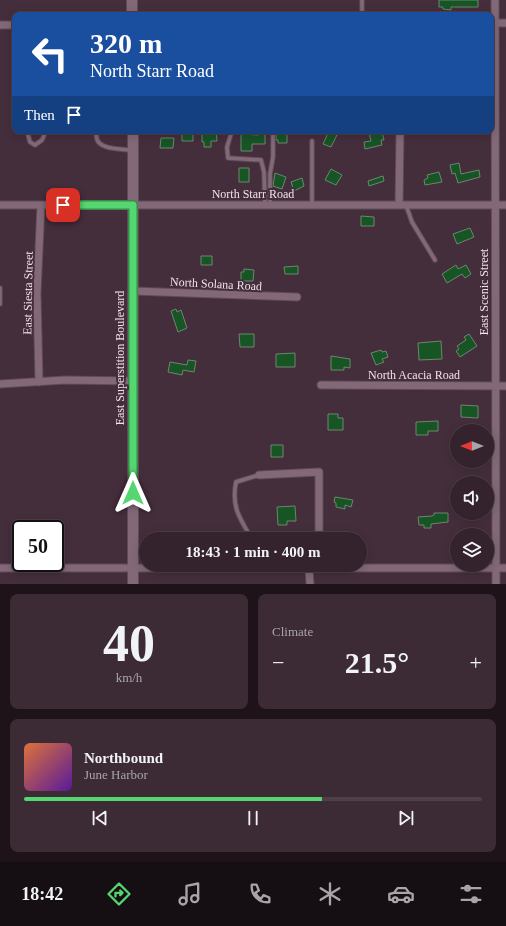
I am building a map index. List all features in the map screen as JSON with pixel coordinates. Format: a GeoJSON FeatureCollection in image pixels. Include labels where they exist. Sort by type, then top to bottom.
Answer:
{"type":"FeatureCollection","features":[{"type":"Feature","properties":{"kind":"main road"},"geometry":{"type":"LineString","coordinates":[[132,0],[132,12]]}},
{"type":"Feature","properties":{"kind":"main road","name":"East Superstition Boulevard"},"geometry":{"type":"LineString","coordinates":[[133,134],[133,584]]}},
{"type":"Feature","properties":{"kind":"street","name":"East Scenic Street"},"geometry":{"type":"LineString","coordinates":[[494,12],[495,0]]}},
{"type":"Feature","properties":{"kind":"street"},"geometry":{"type":"LineString","coordinates":[[494,23],[506,23]]}},
{"type":"Feature","properties":{"kind":"street"},"geometry":{"type":"LineString","coordinates":[[0,25],[12,25]]}},
{"type":"Feature","properties":{"kind":"street","name":"East Scenic Street"},"geometry":{"type":"LineString","coordinates":[[494,114],[496,584]]}},
{"type":"Feature","properties":{"kind":"street"},"geometry":{"type":"LineString","coordinates":[[400,134],[402,205]]}},
{"type":"Feature","properties":{"kind":"street","name":"North Starr Road"},"geometry":{"type":"LineString","coordinates":[[0,205],[506,205]]}},
{"type":"Feature","properties":{"kind":"street","name":"East Siesta Street"},"geometry":{"type":"LineString","coordinates":[[39,382],[37,292],[41,205]]}},
{"type":"Feature","properties":{"kind":"street","name":"North Solana Road"},"geometry":{"type":"LineString","coordinates":[[133,291],[297,298]]}},
{"type":"Feature","properties":{"kind":"street"},"geometry":{"type":"LineString","coordinates":[[0,384],[65,380],[133,381]]}},
{"type":"Feature","properties":{"kind":"street","name":"North Acacia Road"},"geometry":{"type":"LineString","coordinates":[[321,385],[506,386]]}},
{"type":"Feature","properties":{"kind":"street"},"geometry":{"type":"LineString","coordinates":[[259,475],[318,472],[319,532]]}},
{"type":"Feature","properties":{"kind":"street"},"geometry":{"type":"LineString","coordinates":[[367,567],[506,568]]}},
{"type":"Feature","properties":{"kind":"street"},"geometry":{"type":"LineString","coordinates":[[0,568],[139,568]]}},
{"type":"Feature","properties":{"kind":"street"},"geometry":{"type":"LineString","coordinates":[[309,572],[310,584]]}},
{"type":"Feature","properties":{"kind":"lane"},"geometry":{"type":"LineString","coordinates":[[362,0],[362,12]]}},
{"type":"Feature","properties":{"kind":"lane"},"geometry":{"type":"LineString","coordinates":[[28,134],[32,144],[40,143],[44,134]]}},
{"type":"Feature","properties":{"kind":"lane"},"geometry":{"type":"LineString","coordinates":[[96,134],[97,142],[102,146],[133,151]]}},
{"type":"Feature","properties":{"kind":"lane"},"geometry":{"type":"LineString","coordinates":[[231,134],[227,147],[228,158],[261,160],[264,172],[267,205]]}},
{"type":"Feature","properties":{"kind":"lane"},"geometry":{"type":"LineString","coordinates":[[267,205],[273,157],[273,134]]}},
{"type":"Feature","properties":{"kind":"lane"},"geometry":{"type":"LineString","coordinates":[[312,141],[312,205]]}},
{"type":"Feature","properties":{"kind":"lane"},"geometry":{"type":"LineString","coordinates":[[402,205],[435,260]]}},
{"type":"Feature","properties":{"kind":"lane"},"geometry":{"type":"LineString","coordinates":[[0,288],[0,304]]}},
{"type":"Feature","properties":{"kind":"lane"},"geometry":{"type":"LineString","coordinates":[[248,532],[235,510],[234,490],[236,482],[259,475]]}},
{"type":"Feature","properties":{"kind":"building"},"geometry":{"type":"Polygon","coordinates":[[[439,0],[478,0],[478,7],[451,7],[451,10],[443,9],[443,7],[439,7],[439,0]]]}},
{"type":"Feature","properties":{"kind":"building"},"geometry":{"type":"Polygon","coordinates":[[[182,134],[193,134],[193,141],[182,141],[182,134]]]}},
{"type":"Feature","properties":{"kind":"building"},"geometry":{"type":"Polygon","coordinates":[[[202,134],[216,134],[217,141],[211,141],[211,147],[204,147],[204,142],[202,142],[202,134]]]}},
{"type":"Feature","properties":{"kind":"building"},"geometry":{"type":"Polygon","coordinates":[[[241,134],[265,134],[265,144],[252,144],[252,151],[241,151],[241,134]]]}},
{"type":"Feature","properties":{"kind":"building"},"geometry":{"type":"Polygon","coordinates":[[[276,134],[287,134],[287,143],[278,143],[278,140],[276,140],[276,134]]]}},
{"type":"Feature","properties":{"kind":"building"},"geometry":{"type":"Polygon","coordinates":[[[328,134],[337,135],[331,147],[323,144],[328,134]]]}},
{"type":"Feature","properties":{"kind":"building"},"geometry":{"type":"Polygon","coordinates":[[[369,134],[383,134],[384,140],[381,140],[382,145],[365,149],[364,142],[371,141],[369,134]]]}},
{"type":"Feature","properties":{"kind":"building"},"geometry":{"type":"Polygon","coordinates":[[[161,138],[174,138],[173,148],[160,148],[161,138]]]}},
{"type":"Feature","properties":{"kind":"building"},"geometry":{"type":"Polygon","coordinates":[[[459,163],[461,174],[479,170],[480,177],[458,183],[455,173],[452,174],[450,165],[459,163]]]}},
{"type":"Feature","properties":{"kind":"building"},"geometry":{"type":"Polygon","coordinates":[[[239,168],[249,168],[249,182],[239,182],[239,168]]]}},
{"type":"Feature","properties":{"kind":"building"},"geometry":{"type":"Polygon","coordinates":[[[331,169],[342,175],[336,185],[325,180],[331,169]]]}},
{"type":"Feature","properties":{"kind":"building"},"geometry":{"type":"Polygon","coordinates":[[[439,172],[442,182],[425,185],[424,180],[428,178],[427,175],[439,172]]]}},
{"type":"Feature","properties":{"kind":"building"},"geometry":{"type":"Polygon","coordinates":[[[275,173],[286,177],[282,189],[273,186],[275,173]]]}},
{"type":"Feature","properties":{"kind":"building"},"geometry":{"type":"Polygon","coordinates":[[[383,176],[384,181],[369,186],[368,181],[383,176]]]}},
{"type":"Feature","properties":{"kind":"building"},"geometry":{"type":"Polygon","coordinates":[[[302,178],[304,186],[294,191],[291,182],[302,178]]]}},
{"type":"Feature","properties":{"kind":"building"},"geometry":{"type":"Polygon","coordinates":[[[361,216],[374,217],[374,226],[361,226],[361,216]]]}},
{"type":"Feature","properties":{"kind":"building"},"geometry":{"type":"Polygon","coordinates":[[[470,228],[474,237],[457,244],[453,234],[470,228]]]}},
{"type":"Feature","properties":{"kind":"building"},"geometry":{"type":"Polygon","coordinates":[[[201,256],[212,256],[212,265],[201,265],[201,256]]]}},
{"type":"Feature","properties":{"kind":"building"},"geometry":{"type":"Polygon","coordinates":[[[456,265],[458,269],[466,265],[471,274],[465,278],[462,274],[447,283],[442,274],[456,265]]]}},
{"type":"Feature","properties":{"kind":"building"},"geometry":{"type":"Polygon","coordinates":[[[298,266],[298,274],[285,274],[284,267],[298,266]]]}},
{"type":"Feature","properties":{"kind":"building"},"geometry":{"type":"Polygon","coordinates":[[[244,269],[254,270],[253,281],[241,281],[241,272],[244,272],[244,269]]]}},
{"type":"Feature","properties":{"kind":"building"},"geometry":{"type":"Polygon","coordinates":[[[176,309],[177,312],[181,310],[187,328],[178,332],[171,311],[176,309]]]}},
{"type":"Feature","properties":{"kind":"building"},"geometry":{"type":"Polygon","coordinates":[[[239,334],[254,334],[254,347],[240,347],[239,334]]]}},
{"type":"Feature","properties":{"kind":"building"},"geometry":{"type":"Polygon","coordinates":[[[469,334],[477,346],[460,357],[456,351],[459,349],[457,346],[466,340],[464,337],[469,334]]]}},
{"type":"Feature","properties":{"kind":"building"},"geometry":{"type":"Polygon","coordinates":[[[441,341],[442,359],[419,360],[418,343],[441,341]]]}},
{"type":"Feature","properties":{"kind":"building"},"geometry":{"type":"Polygon","coordinates":[[[381,350],[382,352],[386,351],[388,357],[382,359],[384,362],[376,365],[371,353],[381,350]]]}},
{"type":"Feature","properties":{"kind":"building"},"geometry":{"type":"Polygon","coordinates":[[[295,353],[295,367],[276,367],[276,354],[295,353]]]}},
{"type":"Feature","properties":{"kind":"building"},"geometry":{"type":"Polygon","coordinates":[[[331,356],[350,359],[350,368],[344,367],[344,370],[331,370],[331,356]]]}},
{"type":"Feature","properties":{"kind":"building"},"geometry":{"type":"Polygon","coordinates":[[[188,360],[196,361],[194,372],[183,370],[182,375],[168,372],[170,362],[187,365],[188,360]]]}},
{"type":"Feature","properties":{"kind":"building"},"geometry":{"type":"Polygon","coordinates":[[[461,405],[478,406],[478,418],[461,417],[461,405]]]}},
{"type":"Feature","properties":{"kind":"building"},"geometry":{"type":"Polygon","coordinates":[[[328,414],[338,414],[338,418],[343,418],[343,430],[328,430],[328,414]]]}},
{"type":"Feature","properties":{"kind":"building"},"geometry":{"type":"Polygon","coordinates":[[[438,421],[438,431],[428,431],[428,435],[416,435],[416,422],[438,421]]]}},
{"type":"Feature","properties":{"kind":"building"},"geometry":{"type":"Polygon","coordinates":[[[271,445],[283,445],[283,457],[271,457],[271,445]]]}},
{"type":"Feature","properties":{"kind":"building"},"geometry":{"type":"Polygon","coordinates":[[[335,497],[353,500],[351,507],[345,505],[345,509],[336,507],[336,503],[334,502],[335,497]]]}},
{"type":"Feature","properties":{"kind":"building"},"geometry":{"type":"Polygon","coordinates":[[[295,506],[296,521],[287,521],[287,525],[278,525],[277,507],[295,506]]]}},
{"type":"Feature","properties":{"kind":"building"},"geometry":{"type":"Polygon","coordinates":[[[434,513],[448,513],[448,522],[431,524],[431,528],[424,528],[424,525],[419,525],[418,517],[432,516],[434,513]]]}},
{"type":"Feature","properties":{"kind":"route"},"geometry":{"type":"LineString","coordinates":[[63,205],[133,205],[133,493]]}}]}
